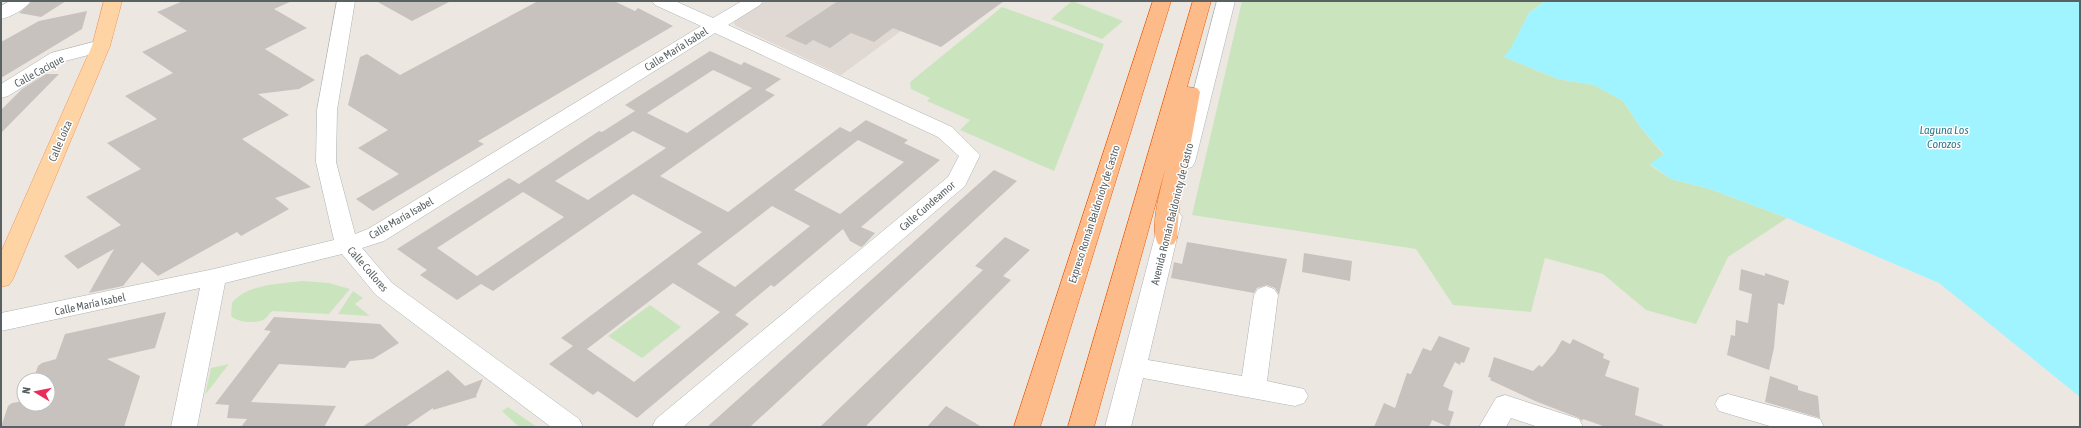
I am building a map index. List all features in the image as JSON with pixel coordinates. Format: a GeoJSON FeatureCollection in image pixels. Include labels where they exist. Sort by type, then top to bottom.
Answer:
{"type":"FeatureCollection","features":[{"type":"Feature","properties":{"kind":"highway","name":"Expreso Román Baldorioty de Castro"},"geometry":{"type":"LineString","coordinates":[[1027,427],[1162,1]]}},
{"type":"Feature","properties":{"kind":"highway"},"geometry":{"type":"LineString","coordinates":[[1166,238],[1168,207],[1195,68],[1200,10]]}},
{"type":"Feature","properties":{"kind":"highway"},"geometry":{"type":"LineString","coordinates":[[1082,427],[1200,10]]}},
{"type":"Feature","properties":{"kind":"main road","name":"Calle Loíza"},"geometry":{"type":"LineString","coordinates":[[1,279],[101,46],[113,1]]}},
{"type":"Feature","properties":{"kind":"street"},"geometry":{"type":"LineString","coordinates":[[1,14],[22,1]]}},
{"type":"Feature","properties":{"kind":"street","name":"Calle Collores"},"geometry":{"type":"LineString","coordinates":[[346,1],[327,110],[326,162],[347,245],[384,289],[570,427]]}},
{"type":"Feature","properties":{"kind":"street","name":"Calle Cundeamor"},"geometry":{"type":"LineString","coordinates":[[661,1],[945,132],[970,155],[957,181],[665,427]]}},
{"type":"Feature","properties":{"kind":"street","name":"Calle María Isabel"},"geometry":{"type":"LineString","coordinates":[[1,322],[214,277],[347,245],[376,235],[754,1]]}},
{"type":"Feature","properties":{"kind":"street","name":"Avenida Román Baldorioty de Castro"},"geometry":{"type":"LineString","coordinates":[[1118,427],[1226,1]]}},
{"type":"Feature","properties":{"kind":"street","name":"Calle Cacique"},"geometry":{"type":"LineString","coordinates":[[1,92],[58,58],[101,46]]}},
{"type":"Feature","properties":{"kind":"street"},"geometry":{"type":"LineString","coordinates":[[184,427],[214,277]]}},
{"type":"Feature","properties":{"kind":"street"},"geometry":{"type":"LineString","coordinates":[[1253,388],[1266,295]]}},
{"type":"Feature","properties":{"kind":"street"},"geometry":{"type":"LineString","coordinates":[[1134,367],[1295,396]]}},
{"type":"Feature","properties":{"kind":"street"},"geometry":{"type":"LineString","coordinates":[[1728,404],[1810,427]]}},
{"type":"Feature","properties":{"kind":"street"},"geometry":{"type":"LineString","coordinates":[[1492,427],[1505,405],[1570,427]]}},
{"type":"Feature","properties":{"kind":"shaded area"},"geometry":{"type":"Polygon","coordinates":[[[766,1],[942,1],[841,75],[734,24],[735,20],[766,1]]]}},
{"type":"Feature","properties":{"kind":"green space"},"geometry":{"type":"Polygon","coordinates":[[[1072,1],[1123,21],[1102,39],[1051,19],[1072,1]]]}},
{"type":"Feature","properties":{"kind":"green space"},"geometry":{"type":"Polygon","coordinates":[[[1242,1],[1545,1],[1529,13],[1511,49],[1504,57],[1558,79],[1594,85],[1623,101],[1641,128],[1664,155],[1650,165],[1671,179],[1710,189],[1787,218],[1728,257],[1696,324],[1646,310],[1603,274],[1545,258],[1531,312],[1453,305],[1416,249],[1192,215],[1242,1]]]}},
{"type":"Feature","properties":{"kind":"green space"},"geometry":{"type":"Polygon","coordinates":[[[1002,7],[1104,44],[1054,171],[960,130],[970,120],[927,101],[930,98],[911,89],[910,82],[1002,7]]]}},
{"type":"Feature","properties":{"kind":"green space"},"geometry":{"type":"Polygon","coordinates":[[[302,281],[329,283],[350,289],[329,314],[272,311],[263,320],[251,322],[237,320],[231,316],[232,303],[246,292],[255,288],[274,284],[302,281]]]}},
{"type":"Feature","properties":{"kind":"green space"},"geometry":{"type":"Polygon","coordinates":[[[353,291],[363,298],[355,304],[370,316],[338,314],[353,291]]]}},
{"type":"Feature","properties":{"kind":"green space"},"geometry":{"type":"Polygon","coordinates":[[[650,305],[681,327],[642,358],[608,336],[650,305]]]}},
{"type":"Feature","properties":{"kind":"green space"},"geometry":{"type":"Polygon","coordinates":[[[229,364],[205,395],[211,368],[229,364]]]}},
{"type":"Feature","properties":{"kind":"green space"},"geometry":{"type":"Polygon","coordinates":[[[508,407],[537,427],[519,427],[502,411],[508,407]]]}},
{"type":"Feature","properties":{"kind":"water","name":"Laguna Los Corozos"},"geometry":{"type":"Polygon","coordinates":[[[1545,1],[2080,1],[2080,397],[1939,283],[1787,218],[1710,189],[1671,179],[1650,164],[1664,154],[1641,128],[1623,101],[1594,85],[1558,79],[1504,57],[1511,48],[1529,13],[1545,1]]]}},
{"type":"Feature","properties":{"kind":"building"},"geometry":{"type":"Polygon","coordinates":[[[32,1],[66,1],[41,17],[19,13],[32,1]]]}},
{"type":"Feature","properties":{"kind":"building"},"geometry":{"type":"Polygon","coordinates":[[[183,1],[292,1],[274,9],[307,28],[265,49],[315,80],[299,89],[258,94],[289,115],[242,139],[311,187],[275,198],[289,209],[241,236],[237,232],[158,276],[142,262],[123,286],[89,293],[114,249],[78,269],[64,256],[121,225],[86,197],[141,169],[107,143],[157,119],[125,96],[173,73],[142,52],[187,31],[157,12],[183,1]]]}},
{"type":"Feature","properties":{"kind":"building"},"geometry":{"type":"Polygon","coordinates":[[[376,1],[451,1],[412,21],[376,1]]]}},
{"type":"Feature","properties":{"kind":"building"},"geometry":{"type":"Polygon","coordinates":[[[538,1],[614,1],[635,11],[638,8],[673,26],[478,141],[484,144],[373,211],[356,199],[399,174],[358,148],[388,130],[348,105],[360,57],[367,54],[400,75],[538,1]]]}},
{"type":"Feature","properties":{"kind":"building"},"geometry":{"type":"Polygon","coordinates":[[[838,1],[1004,1],[941,47],[893,28],[874,42],[851,33],[830,48],[813,40],[806,45],[785,36],[838,1]]]}},
{"type":"Feature","properties":{"kind":"building"},"geometry":{"type":"Polygon","coordinates":[[[87,11],[82,29],[1,78],[1,42],[39,21],[87,11]]]}},
{"type":"Feature","properties":{"kind":"building"},"geometry":{"type":"Polygon","coordinates":[[[710,51],[741,65],[744,62],[781,79],[765,90],[775,95],[660,176],[728,212],[840,127],[850,132],[866,120],[908,140],[904,143],[940,160],[861,227],[875,233],[864,245],[861,247],[850,241],[843,229],[774,287],[771,285],[735,315],[749,324],[637,418],[598,391],[593,395],[549,364],[573,346],[561,338],[702,232],[633,194],[493,291],[481,284],[457,300],[420,275],[427,270],[397,249],[509,178],[519,184],[599,131],[602,132],[635,111],[625,105],[710,51]],[[713,70],[647,113],[687,133],[752,88],[713,70]],[[633,131],[555,181],[588,200],[666,148],[633,131]],[[858,140],[794,190],[840,214],[904,162],[858,140]],[[523,192],[437,248],[477,276],[564,217],[523,192]],[[772,206],[697,264],[735,287],[810,226],[772,206]],[[673,283],[587,349],[634,382],[720,312],[673,283]]]}},
{"type":"Feature","properties":{"kind":"building"},"geometry":{"type":"Polygon","coordinates":[[[46,74],[59,74],[1,133],[1,110],[22,89],[46,74]]]}},
{"type":"Feature","properties":{"kind":"building"},"geometry":{"type":"Polygon","coordinates":[[[994,170],[1017,181],[750,427],[707,427],[994,170]]]}},
{"type":"Feature","properties":{"kind":"building"},"geometry":{"type":"Polygon","coordinates":[[[1005,237],[1030,250],[1003,276],[1011,280],[865,427],[820,427],[983,270],[975,266],[1005,237]]]}},
{"type":"Feature","properties":{"kind":"building"},"geometry":{"type":"Polygon","coordinates":[[[1187,242],[1287,259],[1279,295],[1275,288],[1267,285],[1257,288],[1254,293],[1171,278],[1174,262],[1182,264],[1187,242]]]}},
{"type":"Feature","properties":{"kind":"building"},"geometry":{"type":"Polygon","coordinates":[[[1304,253],[1352,261],[1350,281],[1302,272],[1304,253]]]}},
{"type":"Feature","properties":{"kind":"building"},"geometry":{"type":"Polygon","coordinates":[[[1741,269],[1765,276],[1765,273],[1789,281],[1784,305],[1778,303],[1774,348],[1769,370],[1727,355],[1731,335],[1735,336],[1736,320],[1748,323],[1752,294],[1739,290],[1741,269]]]}},
{"type":"Feature","properties":{"kind":"building"},"geometry":{"type":"Polygon","coordinates":[[[166,312],[155,348],[107,359],[140,376],[124,427],[1,427],[8,406],[12,403],[16,402],[16,412],[56,412],[56,372],[36,372],[38,366],[42,363],[56,359],[65,334],[166,312]]]}},
{"type":"Feature","properties":{"kind":"building"},"geometry":{"type":"Polygon","coordinates":[[[274,317],[380,324],[399,343],[373,359],[350,361],[345,368],[279,364],[251,402],[336,406],[324,427],[241,427],[247,419],[227,418],[229,405],[215,404],[271,331],[264,330],[274,317]]]}},
{"type":"Feature","properties":{"kind":"building"},"geometry":{"type":"Polygon","coordinates":[[[1439,336],[1470,348],[1464,363],[1461,362],[1460,365],[1455,362],[1443,386],[1453,391],[1448,410],[1454,412],[1449,427],[1432,420],[1429,427],[1374,427],[1384,403],[1395,408],[1407,373],[1411,374],[1423,348],[1431,351],[1439,336]]]}},
{"type":"Feature","properties":{"kind":"building"},"geometry":{"type":"Polygon","coordinates":[[[1573,339],[1604,354],[1603,358],[1610,361],[1605,376],[1639,388],[1635,415],[1663,425],[1663,427],[1606,427],[1583,419],[1582,421],[1579,418],[1535,401],[1490,380],[1491,378],[1488,377],[1494,357],[1533,371],[1539,365],[1542,367],[1555,352],[1562,340],[1570,344],[1573,339]]]}},
{"type":"Feature","properties":{"kind":"building"},"geometry":{"type":"Polygon","coordinates":[[[448,370],[465,386],[483,379],[476,396],[477,397],[433,410],[433,408],[405,427],[362,427],[448,370]]]}},
{"type":"Feature","properties":{"kind":"building"},"geometry":{"type":"Polygon","coordinates":[[[1770,376],[1798,386],[1798,390],[1818,396],[1820,418],[1765,402],[1770,376]]]}},
{"type":"Feature","properties":{"kind":"building"},"geometry":{"type":"Polygon","coordinates":[[[946,406],[982,427],[927,427],[946,406]]]}}]}
